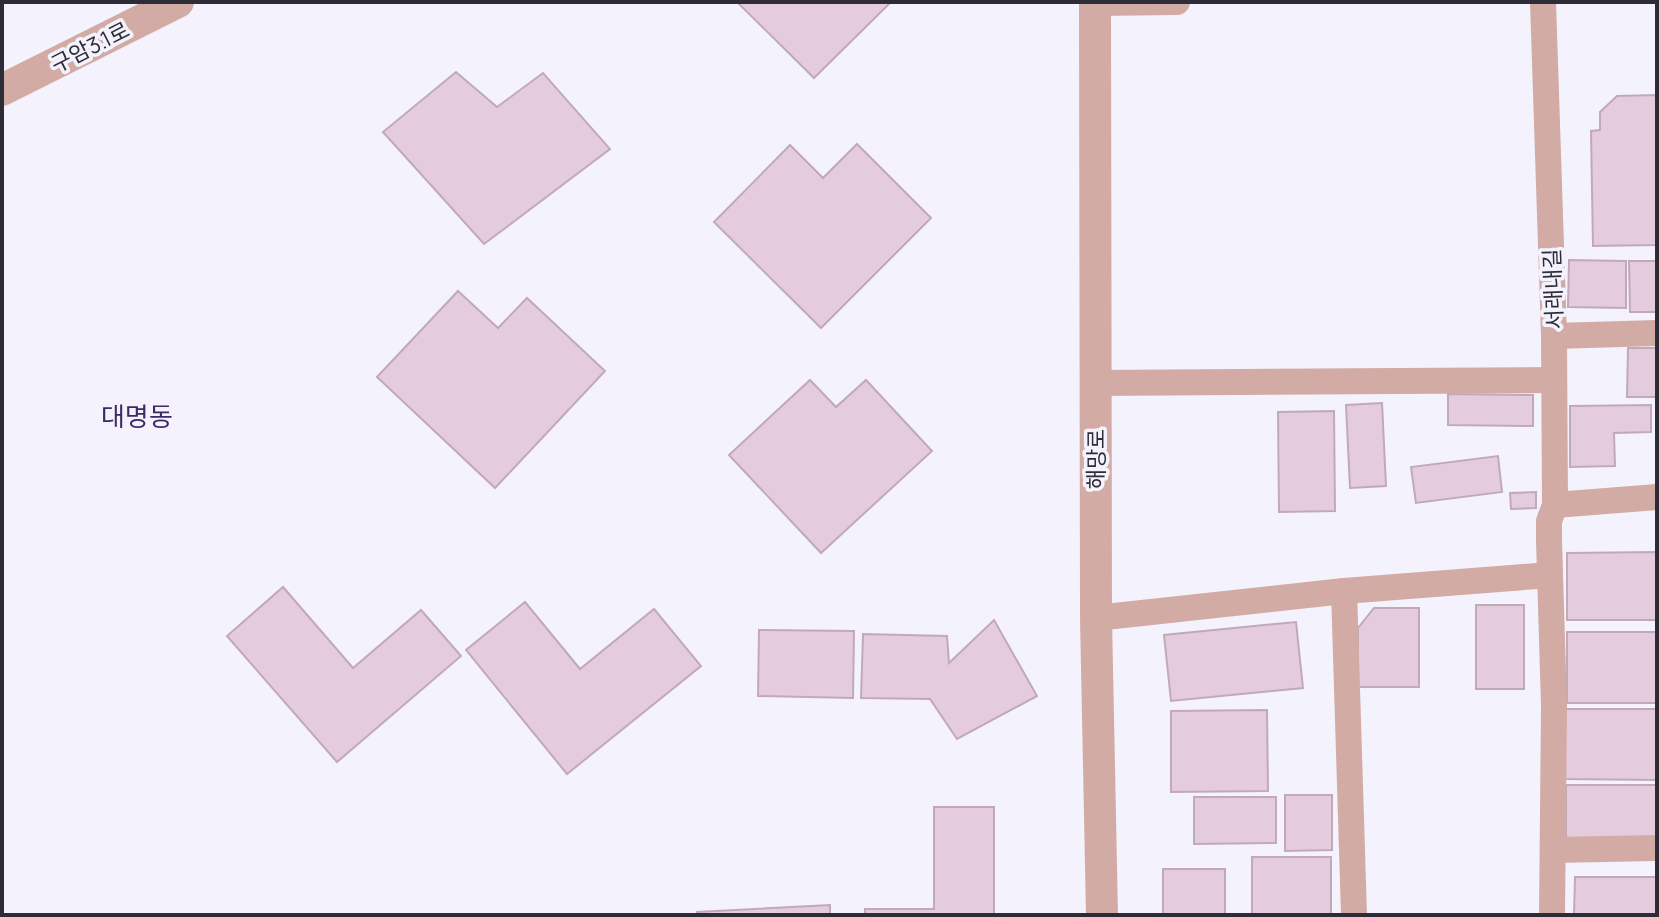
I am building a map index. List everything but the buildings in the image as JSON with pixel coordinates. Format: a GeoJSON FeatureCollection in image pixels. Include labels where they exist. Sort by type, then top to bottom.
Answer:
{"type":"FeatureCollection","features":[{"type":"Feature","properties":{"kind":"street","name":"구암3.1로"},"geometry":{"type":"LineString","coordinates":[[2,90],[178,2]]}},
{"type":"Feature","properties":{"kind":"street"},"geometry":{"type":"LineString","coordinates":[[1095,3],[1177,2]]}},
{"type":"Feature","properties":{"kind":"street","name":"서래내길"},"geometry":{"type":"LineString","coordinates":[[1543,2],[1554,336],[1555,505],[1549,521],[1552,915]]}},
{"type":"Feature","properties":{"kind":"street","name":"해망로"},"geometry":{"type":"LineString","coordinates":[[1095,3],[1096,618],[1102,915]]}},
{"type":"Feature","properties":{"kind":"street"},"geometry":{"type":"LineString","coordinates":[[1554,336],[1657,333]]}},
{"type":"Feature","properties":{"kind":"street"},"geometry":{"type":"LineString","coordinates":[[1095,383],[1553,380]]}},
{"type":"Feature","properties":{"kind":"street"},"geometry":{"type":"LineString","coordinates":[[1555,505],[1657,497]]}},
{"type":"Feature","properties":{"kind":"street"},"geometry":{"type":"LineString","coordinates":[[1096,618],[1344,591],[1550,575]]}},
{"type":"Feature","properties":{"kind":"street"},"geometry":{"type":"LineString","coordinates":[[1344,591],[1354,915]]}},
{"type":"Feature","properties":{"kind":"street"},"geometry":{"type":"LineString","coordinates":[[1553,850],[1657,848]]}},
{"type":"Feature","properties":{"kind":"district","name":"대명동"},"geometry":{"type":"Point","coordinates":[137,417]}}]}
